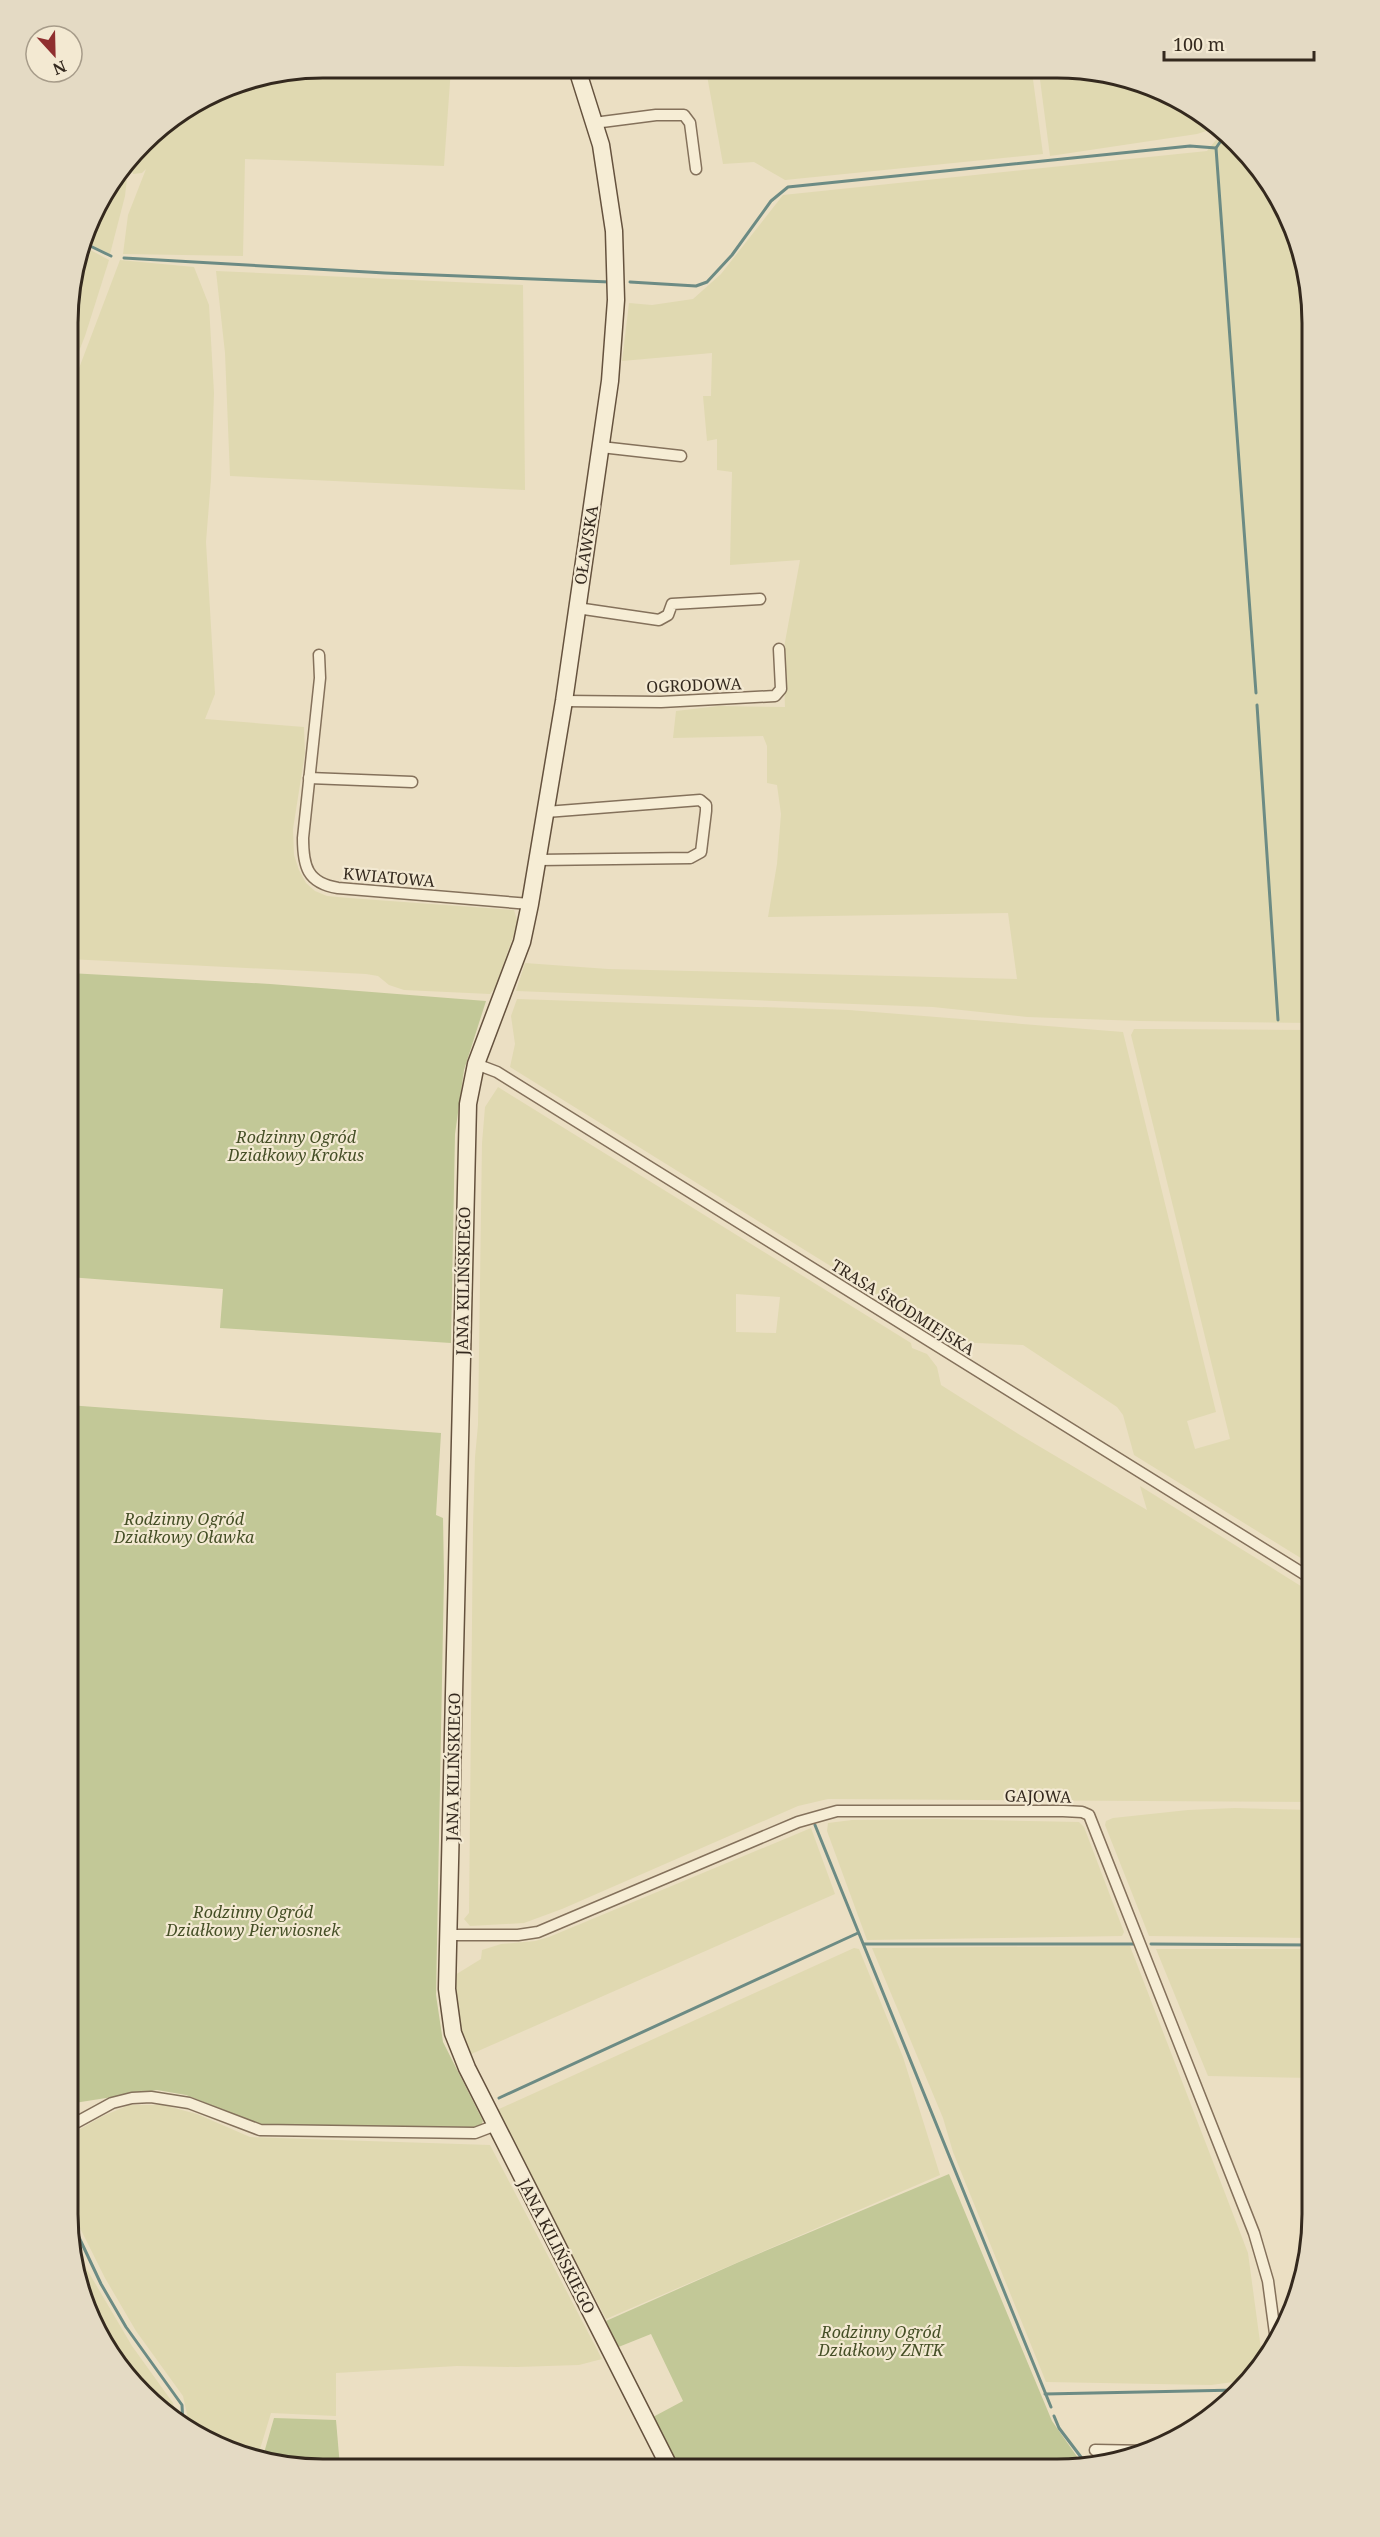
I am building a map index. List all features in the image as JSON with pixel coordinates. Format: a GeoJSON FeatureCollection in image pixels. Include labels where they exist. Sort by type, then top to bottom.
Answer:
{"type":"FeatureCollection","features":[{"type":"Feature","properties":{"kind":"street","name":"OŁAWSKA"},"geometry":{"type":"LineString","coordinates":[[493,1017],[522,942],[538,860],[564,701],[613,352],[617,278],[614,231],[607,177],[580,78]]}},
{"type":"Feature","properties":{"kind":"street"},"geometry":{"type":"LineString","coordinates":[[594,123],[664,115],[684,116],[690,123],[696,169]]}},
{"type":"Feature","properties":{"kind":"street"},"geometry":{"type":"LineString","coordinates":[[601,447],[681,456]]}},
{"type":"Feature","properties":{"kind":"street"},"geometry":{"type":"LineString","coordinates":[[577,608],[659,620],[668,615],[672,604],[760,599]]}},
{"type":"Feature","properties":{"kind":"street","name":"OGRODOWA"},"geometry":{"type":"LineString","coordinates":[[564,701],[661,702],[775,696],[781,689],[779,649]]}},
{"type":"Feature","properties":{"kind":"street","name":"KWIATOWA"},"geometry":{"type":"LineString","coordinates":[[320,655],[320,678],[303,838],[304,862],[313,878],[320,883],[338,888],[530,904]]}},
{"type":"Feature","properties":{"kind":"street"},"geometry":{"type":"LineString","coordinates":[[309,778],[412,782]]}},
{"type":"Feature","properties":{"kind":"street"},"geometry":{"type":"LineString","coordinates":[[538,860],[690,858],[701,852],[706,805],[700,800],[546,812]]}},
{"type":"Feature","properties":{"kind":"street","name":"JANA KILIŃSKIEGO"},"geometry":{"type":"LineString","coordinates":[[493,1017],[476,1065],[466,1123],[447,1989],[453,2033],[467,2068],[665,2459]]}},
{"type":"Feature","properties":{"kind":"street","name":"TRASA ŚRÓDMIEJSKA"},"geometry":{"type":"LineString","coordinates":[[476,1065],[497,1072],[1302,1573]]}},
{"type":"Feature","properties":{"kind":"street","name":"GAJOWA"},"geometry":{"type":"LineString","coordinates":[[449,1935],[518,1935],[538,1932],[798,1822],[830,1812],[1052,1811],[1082,1812],[1089,1815],[1254,2233],[1279,2317]]}},
{"type":"Feature","properties":{"kind":"street"},"geometry":{"type":"LineString","coordinates":[[78,2122],[112,2103],[142,2097],[165,2098],[189,2103],[260,2130],[475,2133],[496,2125]]}},
{"type":"Feature","properties":{"kind":"street"},"geometry":{"type":"LineString","coordinates":[[1095,2450],[1122,2451]]}},
{"type":"Feature","properties":{"kind":"shaded area"},"geometry":{"type":"Polygon","coordinates":[[[323,78],[450,78],[444,166],[245,159],[243,256],[123,254],[128,215],[146,169],[142,173],[133,174],[132,170],[139,161],[161,139],[187,119],[215,103],[259,86],[291,80],[323,78]]]}},
{"type":"Feature","properties":{"kind":"shaded area"},"geometry":{"type":"Polygon","coordinates":[[[707,78],[1033,78],[1043,154],[785,180],[754,162],[723,164],[707,78]]]}},
{"type":"Feature","properties":{"kind":"shaded area"},"geometry":{"type":"Polygon","coordinates":[[[1040,78],[1089,80],[1121,86],[1165,103],[1208,131],[1197,134],[1050,156],[1040,78]]]}},
{"type":"Feature","properties":{"kind":"shaded area"},"geometry":{"type":"Polygon","coordinates":[[[1218,138],[1241,161],[1261,187],[1277,215],[1289,244],[1300,291],[1302,323],[1302,1023],[1027,1017],[933,1007],[516,991],[525,963],[608,969],[1017,979],[1008,913],[768,917],[777,864],[781,814],[777,785],[767,783],[767,746],[763,736],[673,738],[676,711],[719,706],[785,707],[783,653],[800,560],[730,565],[732,472],[717,470],[717,439],[707,441],[703,396],[711,396],[712,353],[622,361],[629,303],[652,305],[693,299],[721,274],[783,195],[1207,151],[1218,138]]]}},
{"type":"Feature","properties":{"kind":"shaded area"},"geometry":{"type":"Polygon","coordinates":[[[127,177],[125,196],[110,254],[91,244],[103,215],[127,177]]]}},
{"type":"Feature","properties":{"kind":"shaded area"},"geometry":{"type":"Polygon","coordinates":[[[89,249],[109,260],[78,354],[80,291],[89,249]]]}},
{"type":"Feature","properties":{"kind":"shaded area"},"geometry":{"type":"Polygon","coordinates":[[[120,260],[194,267],[209,305],[214,393],[206,542],[215,694],[205,719],[304,727],[305,753],[293,829],[294,855],[306,883],[315,891],[327,896],[514,910],[518,923],[495,988],[490,994],[404,990],[389,985],[378,976],[366,974],[78,959],[78,371],[120,260]]]}},
{"type":"Feature","properties":{"kind":"shaded area"},"geometry":{"type":"Polygon","coordinates":[[[216,271],[523,285],[525,490],[230,476],[225,353],[216,271]]]}},
{"type":"Feature","properties":{"kind":"shaded area"},"geometry":{"type":"Polygon","coordinates":[[[517,999],[849,1010],[1123,1032],[1216,1412],[1187,1421],[1195,1449],[1230,1439],[1131,1035],[1134,1029],[1302,1030],[1302,1559],[1134,1455],[1123,1415],[1117,1407],[1023,1345],[953,1342],[510,1067],[515,1044],[511,1016],[517,999]]]}},
{"type":"Feature","properties":{"kind":"shaded area"},"geometry":{"type":"Polygon","coordinates":[[[498,1087],[911,1343],[912,1348],[927,1354],[937,1367],[941,1385],[1020,1435],[1147,1510],[1140,1486],[1302,1587],[1302,1802],[828,1799],[798,1806],[562,1909],[524,1923],[470,1926],[464,1919],[469,1913],[473,1525],[478,1425],[482,1143],[485,1107],[498,1087]],[[736,1294],[736,1332],[776,1333],[780,1297],[736,1294]]]}},
{"type":"Feature","properties":{"kind":"shaded area"},"geometry":{"type":"Polygon","coordinates":[[[1235,1808],[1302,1810],[1302,1938],[1149,1936],[1105,1825],[1106,1821],[1113,1818],[1188,1810],[1235,1808]]]}},
{"type":"Feature","properties":{"kind":"shaded area"},"geometry":{"type":"Polygon","coordinates":[[[852,1820],[1079,1822],[1084,1827],[1124,1932],[1122,1936],[867,1940],[827,1831],[828,1823],[852,1820]]]}},
{"type":"Feature","properties":{"kind":"shaded area"},"geometry":{"type":"Polygon","coordinates":[[[811,1828],[835,1894],[469,2055],[458,2021],[455,1975],[481,1959],[482,1950],[501,1944],[535,1941],[549,1937],[811,1828]]]}},
{"type":"Feature","properties":{"kind":"shaded area"},"geometry":{"type":"Polygon","coordinates":[[[1130,1946],[1248,2253],[1261,2350],[1235,2382],[1211,2385],[1046,2382],[953,2152],[943,2118],[872,1948],[1130,1946]]]}},
{"type":"Feature","properties":{"kind":"shaded area"},"geometry":{"type":"Polygon","coordinates":[[[854,1948],[859,1949],[903,2057],[940,2175],[606,2319],[497,2110],[854,1948]]]}},
{"type":"Feature","properties":{"kind":"shaded area"},"geometry":{"type":"Polygon","coordinates":[[[1156,1949],[1302,1949],[1302,2078],[1208,2076],[1156,1949]]]}},
{"type":"Feature","properties":{"kind":"shaded area"},"geometry":{"type":"Polygon","coordinates":[[[129,2105],[163,2105],[197,2114],[250,2137],[490,2145],[602,2359],[579,2365],[457,2366],[336,2373],[336,2416],[271,2413],[259,2451],[215,2434],[188,2419],[183,2396],[136,2331],[105,2278],[79,2225],[78,2130],[129,2105]]]}},
{"type":"Feature","properties":{"kind":"shaded area"},"geometry":{"type":"Polygon","coordinates":[[[83,2263],[132,2346],[173,2403],[174,2408],[139,2376],[119,2350],[97,2308],[83,2263]]]}},
{"type":"Feature","properties":{"kind":"green space","name":"Rodzinny Ogród Działkowy Krokus"},"geometry":{"type":"Polygon","coordinates":[[[78,973],[270,984],[486,1001],[464,1070],[455,1134],[451,1343],[220,1328],[223,1289],[78,1278],[78,973]]]}},
{"type":"Feature","properties":{"kind":"green space","name":"Rodzinny Ogród Działkowy Pierwiosnek"},"geometry":{"type":"Polygon","coordinates":[[[78,1406],[441,1433],[436,1515],[443,1518],[444,1576],[436,1995],[443,2042],[483,2121],[480,2127],[262,2125],[186,2095],[157,2090],[78,2102],[78,1406]]]}},
{"type":"Feature","properties":{"kind":"green space","name":"Rodzinny Ogród Działkowy ZNTK"},"geometry":{"type":"Polygon","coordinates":[[[949,2174],[1052,2421],[1078,2458],[674,2459],[653,2417],[683,2401],[651,2334],[616,2348],[606,2321],[739,2262],[949,2174]]]}},
{"type":"Feature","properties":{"kind":"green space"},"geometry":{"type":"Polygon","coordinates":[[[274,2418],[336,2420],[339,2459],[291,2457],[264,2452],[274,2418]]]}},
{"type":"Feature","properties":{"kind":"waterway"},"geometry":{"type":"LineString","coordinates":[[1221,141],[1216,148],[1256,693]]}},
{"type":"Feature","properties":{"kind":"waterway"},"geometry":{"type":"LineString","coordinates":[[630,282],[696,286],[707,282],[732,255],[771,201],[788,187],[1190,146],[1216,148]]}},
{"type":"Feature","properties":{"kind":"waterway"},"geometry":{"type":"LineString","coordinates":[[90,246],[111,256]]}},
{"type":"Feature","properties":{"kind":"waterway"},"geometry":{"type":"LineString","coordinates":[[124,258],[385,273],[610,282]]}},
{"type":"Feature","properties":{"kind":"waterway"},"geometry":{"type":"LineString","coordinates":[[1257,705],[1278,1020]]}},
{"type":"Feature","properties":{"kind":"waterway"},"geometry":{"type":"LineString","coordinates":[[815,1825],[1051,2407]]}},
{"type":"Feature","properties":{"kind":"waterway"},"geometry":{"type":"LineString","coordinates":[[499,2098],[858,1933]]}},
{"type":"Feature","properties":{"kind":"waterway"},"geometry":{"type":"LineString","coordinates":[[864,1944],[1135,1944]]}},
{"type":"Feature","properties":{"kind":"waterway"},"geometry":{"type":"LineString","coordinates":[[1151,1944],[1302,1945]]}},
{"type":"Feature","properties":{"kind":"waterway"},"geometry":{"type":"LineString","coordinates":[[80,2238],[101,2284],[126,2327],[182,2405],[183,2415]]}},
{"type":"Feature","properties":{"kind":"waterway"},"geometry":{"type":"LineString","coordinates":[[1045,2394],[1227,2390]]}},
{"type":"Feature","properties":{"kind":"waterway"},"geometry":{"type":"LineString","coordinates":[[1054,2416],[1059,2428],[1081,2457]]}},
{"type":"Feature","properties":{"kind":"park label","name":"Rodzinny Ogród Działkowy Oławka"},"geometry":{"type":"Point","coordinates":[184,1528]}}]}
